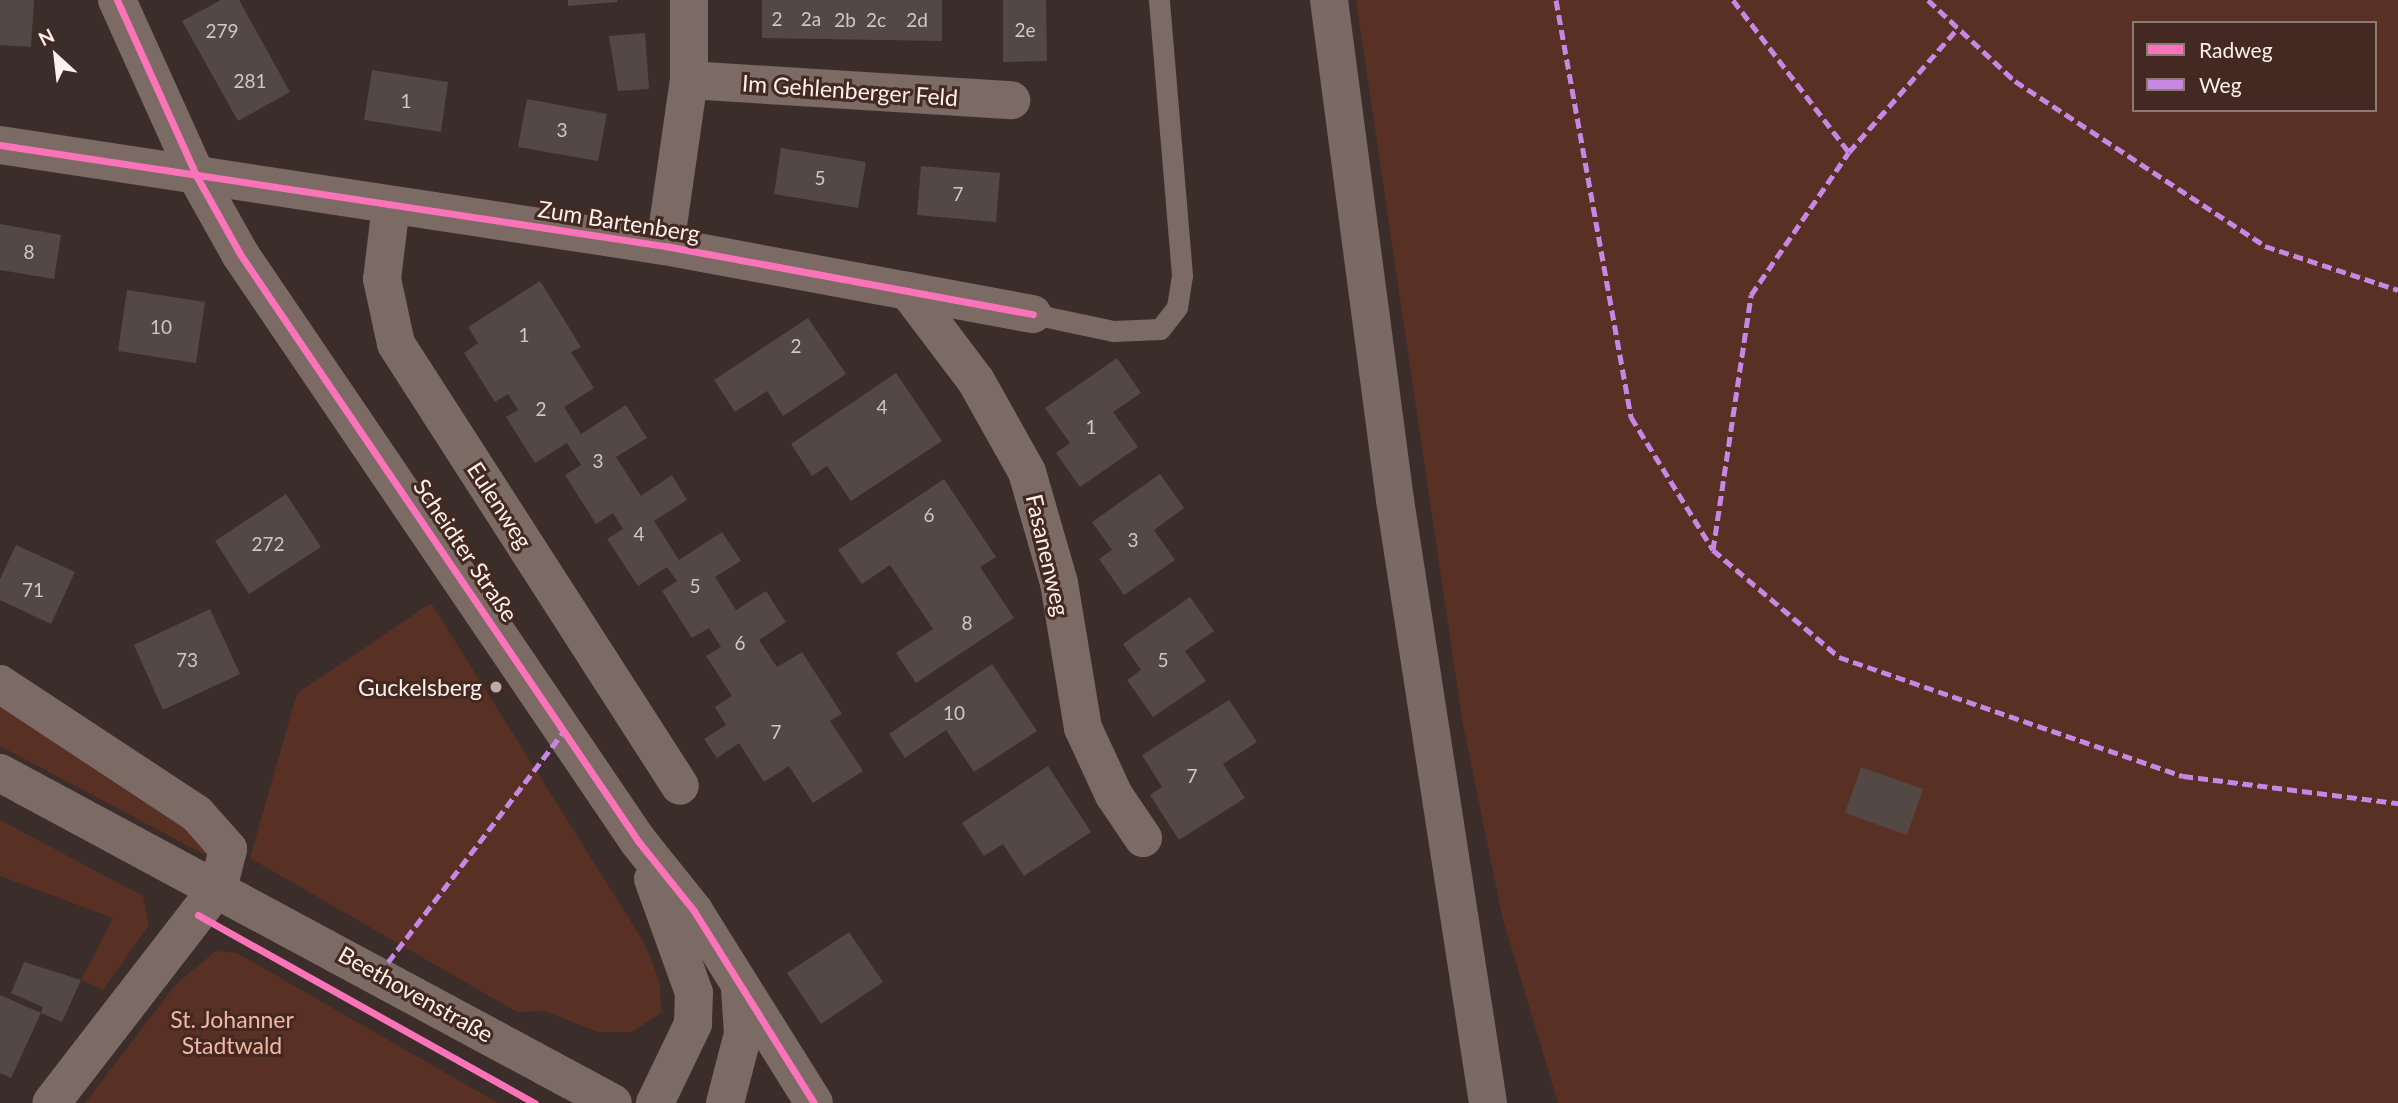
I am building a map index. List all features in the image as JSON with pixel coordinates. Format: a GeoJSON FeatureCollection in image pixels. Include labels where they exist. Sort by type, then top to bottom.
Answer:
{"type":"FeatureCollection","features":[{"type":"Feature","properties":{"kind":"highway"},"geometry":{"type":"LineString","coordinates":[[1329,0],[1488,1103]]}},
{"type":"Feature","properties":{"kind":"highway"},"geometry":{"type":"LineString","coordinates":[[1465,955],[1507,1103]]}},
{"type":"Feature","properties":{"kind":"street","name":"Scheidter Straße"},"geometry":{"type":"LineString","coordinates":[[117,0],[197,177],[240,254],[638,841],[694,911],[814,1103]]}},
{"type":"Feature","properties":{"kind":"street"},"geometry":{"type":"LineString","coordinates":[[665,246],[689,80],[689,0]]}},
{"type":"Feature","properties":{"kind":"street","name":"Im Gehlenberger Feld"},"geometry":{"type":"LineString","coordinates":[[689,80],[1011,100]]}},
{"type":"Feature","properties":{"kind":"street","name":"Zum Bartenberg"},"geometry":{"type":"LineString","coordinates":[[0,145],[665,246],[1033,314]]}},
{"type":"Feature","properties":{"kind":"street","name":"Eulenweg"},"geometry":{"type":"LineString","coordinates":[[391,205],[382,279],[396,344],[680,786]]}},
{"type":"Feature","properties":{"kind":"street","name":"Fasanenweg"},"geometry":{"type":"LineString","coordinates":[[908,291],[976,380],[1027,471],[1059,583],[1083,727],[1114,795],[1143,838]]}},
{"type":"Feature","properties":{"kind":"street"},"geometry":{"type":"LineString","coordinates":[[0,684],[145,776],[219,834],[228,869],[219,886],[51,1103]]}},
{"type":"Feature","properties":{"kind":"street","name":"Beethovenstraße"},"geometry":{"type":"LineString","coordinates":[[0,773],[219,886],[613,1103]]}},
{"type":"Feature","properties":{"kind":"street","name":"Scheidter Straße"},"geometry":{"type":"LineString","coordinates":[[638,841],[694,993],[693,1024],[655,1103]]}},
{"type":"Feature","properties":{"kind":"street","name":"Scheidter Straße"},"geometry":{"type":"LineString","coordinates":[[725,1103],[743,1034],[740,987]]}},
{"type":"Feature","properties":{"kind":"lane"},"geometry":{"type":"LineString","coordinates":[[1033,314],[1113,331],[1160,330],[1177,307],[1182,275],[1159,0]]}},
{"type":"Feature","properties":{"kind":"green space"},"geometry":{"type":"Polygon","coordinates":[[[1356,0],[2398,0],[2398,1103],[1558,1103],[1502,916],[1462,719],[1356,0]]]}},
{"type":"Feature","properties":{"kind":"green space"},"geometry":{"type":"Polygon","coordinates":[[[431,603],[645,944],[660,983],[661,1013],[632,1032],[598,1032],[545,1011],[517,1012],[250,858],[297,693],[431,603]]]}},
{"type":"Feature","properties":{"kind":"green space"},"geometry":{"type":"Polygon","coordinates":[[[0,697],[211,832],[211,858],[0,746],[0,697]]]}},
{"type":"Feature","properties":{"kind":"green space"},"geometry":{"type":"Polygon","coordinates":[[[0,820],[143,896],[149,925],[103,990],[81,980],[113,918],[0,876],[0,820]]]}},
{"type":"Feature","properties":{"kind":"green space","name":"St. Johanner Stadtwald"},"geometry":{"type":"Polygon","coordinates":[[[216,951],[237,953],[498,1103],[85,1103],[176,984],[216,951]]]}},
{"type":"Feature","properties":{"kind":"building"},"geometry":{"type":"Polygon","coordinates":[[[0,0],[34,0],[31,47],[0,45],[0,0]]]}},
{"type":"Feature","properties":{"kind":"building"},"geometry":{"type":"Polygon","coordinates":[[[221,0],[239,0],[290,92],[238,121],[182,21],[221,0]]]}},
{"type":"Feature","properties":{"kind":"building"},"geometry":{"type":"Polygon","coordinates":[[[568,0],[617,0],[617,2],[568,6],[568,0]]]}},
{"type":"Feature","properties":{"kind":"building"},"geometry":{"type":"Polygon","coordinates":[[[762,0],[942,0],[942,41],[762,38],[762,0]]]}},
{"type":"Feature","properties":{"kind":"building"},"geometry":{"type":"Polygon","coordinates":[[[1003,0],[1046,0],[1047,61],[1003,62],[1003,0]]]}},
{"type":"Feature","properties":{"kind":"building"},"geometry":{"type":"Polygon","coordinates":[[[645,33],[649,89],[618,91],[609,36],[645,33]]]}},
{"type":"Feature","properties":{"kind":"building"},"geometry":{"type":"Polygon","coordinates":[[[372,70],[448,82],[441,132],[364,120],[372,70]]]}},
{"type":"Feature","properties":{"kind":"building"},"geometry":{"type":"Polygon","coordinates":[[[527,99],[607,114],[598,161],[518,147],[527,99]]]}},
{"type":"Feature","properties":{"kind":"building"},"geometry":{"type":"Polygon","coordinates":[[[781,148],[866,162],[858,208],[774,194],[781,148]]]}},
{"type":"Feature","properties":{"kind":"building"},"geometry":{"type":"Polygon","coordinates":[[[921,166],[1000,173],[996,222],[917,215],[921,166]]]}},
{"type":"Feature","properties":{"kind":"building"},"geometry":{"type":"Polygon","coordinates":[[[0,224],[61,235],[54,279],[0,270],[0,224]]]}},
{"type":"Feature","properties":{"kind":"building"},"geometry":{"type":"Polygon","coordinates":[[[540,281],[581,347],[571,352],[594,388],[564,407],[581,434],[626,405],[647,438],[616,457],[641,496],[672,475],[687,500],[654,521],[679,560],[722,532],[741,561],[715,577],[736,610],[766,591],[786,622],[759,640],[777,667],[802,652],[842,714],[830,721],[863,771],[813,803],[789,766],[764,782],[739,743],[717,758],[704,739],[726,725],[715,707],[732,696],[706,656],[721,647],[709,628],[692,638],[662,591],[677,581],[667,567],[638,586],[607,539],[623,529],[613,513],[596,524],[565,475],[581,465],[567,443],[535,463],[506,417],[518,410],[508,394],[495,402],[464,353],[478,343],[468,327],[540,281]]]}},
{"type":"Feature","properties":{"kind":"building"},"geometry":{"type":"Polygon","coordinates":[[[127,290],[205,302],[196,363],[118,351],[127,290]]]}},
{"type":"Feature","properties":{"kind":"building"},"geometry":{"type":"Polygon","coordinates":[[[808,318],[846,374],[783,416],[767,391],[735,412],[714,380],[808,318]]]}},
{"type":"Feature","properties":{"kind":"building"},"geometry":{"type":"Polygon","coordinates":[[[1117,358],[1141,393],[1113,412],[1138,447],[1080,487],[1056,453],[1070,443],[1045,408],[1117,358]]]}},
{"type":"Feature","properties":{"kind":"building"},"geometry":{"type":"Polygon","coordinates":[[[896,373],[942,441],[851,501],[827,466],[812,476],[791,444],[896,373]]]}},
{"type":"Feature","properties":{"kind":"building"},"geometry":{"type":"Polygon","coordinates":[[[1160,474],[1184,508],[1154,530],[1175,560],[1124,595],[1099,559],[1112,550],[1092,522],[1160,474]]]}},
{"type":"Feature","properties":{"kind":"building"},"geometry":{"type":"Polygon","coordinates":[[[944,479],[996,557],[980,567],[1014,618],[916,683],[896,653],[933,629],[890,565],[862,584],[838,550],[944,479]]]}},
{"type":"Feature","properties":{"kind":"building"},"geometry":{"type":"Polygon","coordinates":[[[286,494],[321,547],[249,594],[215,541],[286,494]]]}},
{"type":"Feature","properties":{"kind":"building"},"geometry":{"type":"Polygon","coordinates":[[[16,545],[75,572],[51,624],[0,600],[0,579],[16,545]]]}},
{"type":"Feature","properties":{"kind":"building"},"geometry":{"type":"Polygon","coordinates":[[[1190,597],[1214,631],[1185,651],[1206,681],[1153,717],[1127,680],[1141,670],[1123,644],[1190,597]]]}},
{"type":"Feature","properties":{"kind":"building"},"geometry":{"type":"Polygon","coordinates":[[[210,609],[240,674],[163,710],[134,645],[210,609]]]}},
{"type":"Feature","properties":{"kind":"building"},"geometry":{"type":"Polygon","coordinates":[[[992,664],[1037,731],[974,772],[946,730],[905,758],[889,734],[992,664]]]}},
{"type":"Feature","properties":{"kind":"building"},"geometry":{"type":"Polygon","coordinates":[[[1229,700],[1257,742],[1223,764],[1245,798],[1179,840],[1150,795],[1162,787],[1142,755],[1229,700]]]}},
{"type":"Feature","properties":{"kind":"building"},"geometry":{"type":"Polygon","coordinates":[[[1048,766],[1091,832],[1024,876],[1003,844],[984,856],[962,823],[1048,766]]]}},
{"type":"Feature","properties":{"kind":"building"},"geometry":{"type":"Polygon","coordinates":[[[1861,767],[1923,789],[1907,835],[1845,813],[1861,767]]]}},
{"type":"Feature","properties":{"kind":"building"},"geometry":{"type":"Polygon","coordinates":[[[849,932],[883,982],[821,1024],[787,973],[849,932]]]}},
{"type":"Feature","properties":{"kind":"building"},"geometry":{"type":"Polygon","coordinates":[[[24,962],[81,980],[62,1022],[41,1013],[43,1007],[11,993],[24,962]]]}},
{"type":"Feature","properties":{"kind":"building"},"geometry":{"type":"Polygon","coordinates":[[[0,995],[41,1013],[11,1078],[0,1073],[0,995]]]}},
{"type":"Feature","properties":{"kind":"marked path"},"geometry":{"type":"LineString","coordinates":[[1556,0],[1631,417],[1713,550],[1839,657],[2183,776],[2398,803]]}},
{"type":"Feature","properties":{"kind":"marked path"},"geometry":{"type":"LineString","coordinates":[[1733,0],[1849,152]]}},
{"type":"Feature","properties":{"kind":"marked path"},"geometry":{"type":"LineString","coordinates":[[1928,0],[2015,81],[2265,246],[2398,290]]}},
{"type":"Feature","properties":{"kind":"marked path"},"geometry":{"type":"LineString","coordinates":[[1713,550],[1751,295],[1849,152],[1958,28]]}},
{"type":"Feature","properties":{"kind":"marked path"},"geometry":{"type":"LineString","coordinates":[[379,974],[564,731]]}},
{"type":"Feature","properties":{"kind":"cycle path"},"geometry":{"type":"LineString","coordinates":[[117,0],[197,177],[240,254],[638,841],[694,911],[814,1103]]}},
{"type":"Feature","properties":{"kind":"cycle path"},"geometry":{"type":"LineString","coordinates":[[0,145],[665,246],[1033,314]]}},
{"type":"Feature","properties":{"kind":"cycle path"},"geometry":{"type":"LineString","coordinates":[[198,915],[535,1103]]}},
{"type":"Feature","properties":{"kind":"place","name":"Guckelsberg"},"geometry":{"type":"Point","coordinates":[496,687]}}]}
